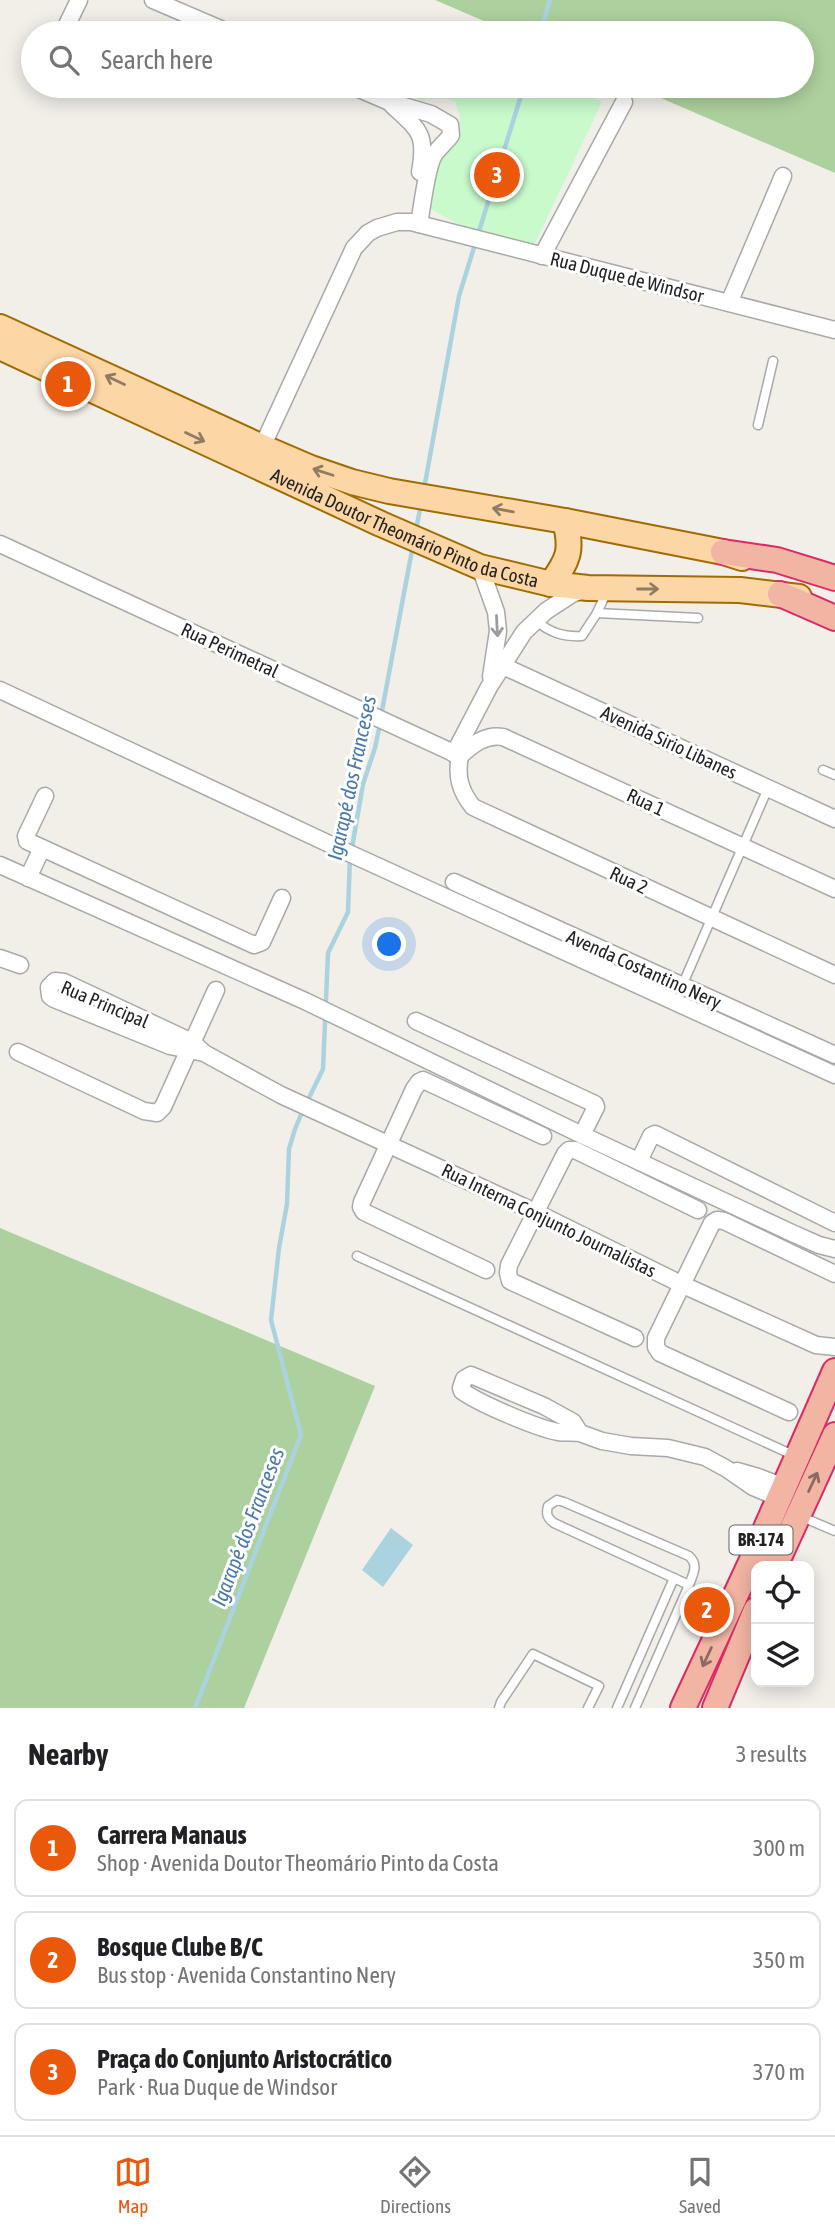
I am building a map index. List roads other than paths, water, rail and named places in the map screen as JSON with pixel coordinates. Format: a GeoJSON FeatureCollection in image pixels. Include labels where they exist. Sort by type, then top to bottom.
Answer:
{"type":"FeatureCollection","features":[{"type":"Feature","properties":{"kind":"highway"},"geometry":{"type":"LineString","coordinates":[[723,552],[777,560],[835,578]]}},
{"type":"Feature","properties":{"kind":"highway"},"geometry":{"type":"LineString","coordinates":[[780,594],[835,618]]}},
{"type":"Feature","properties":{"kind":"highway","name":"BR-174"},"geometry":{"type":"LineString","coordinates":[[683,1708],[835,1371]]}},
{"type":"Feature","properties":{"kind":"highway","name":"BR-174"},"geometry":{"type":"LineString","coordinates":[[777,1561],[835,1435]]}},
{"type":"Feature","properties":{"kind":"highway"},"geometry":{"type":"LineString","coordinates":[[715,1708],[751,1622]]}},
{"type":"Feature","properties":{"kind":"main road","name":"Avenida Doutor Theomário Pinto da Costa"},"geometry":{"type":"LineString","coordinates":[[0,327],[262,447],[352,482],[723,552],[794,574],[835,591]]}},
{"type":"Feature","properties":{"kind":"main road","name":"Avenida Doutor Theomário Pinto da Costa"},"geometry":{"type":"LineString","coordinates":[[0,347],[380,524],[480,567],[551,584],[598,588],[740,590],[780,594],[835,609]]}},
{"type":"Feature","properties":{"kind":"main road"},"geometry":{"type":"LineString","coordinates":[[551,584],[569,554],[565,521]]}},
{"type":"Feature","properties":{"kind":"street"},"geometry":{"type":"LineString","coordinates":[[69,21],[79,0]]}},
{"type":"Feature","properties":{"kind":"street"},"geometry":{"type":"LineString","coordinates":[[153,0],[202,21]]}},
{"type":"Feature","properties":{"kind":"street"},"geometry":{"type":"LineString","coordinates":[[380,98],[431,114],[450,125],[451,135],[435,153],[430,165],[415,223]]}},
{"type":"Feature","properties":{"kind":"street"},"geometry":{"type":"LineString","coordinates":[[387,101],[415,127],[422,138],[424,153],[415,223]]}},
{"type":"Feature","properties":{"kind":"street"},"geometry":{"type":"LineString","coordinates":[[542,256],[624,102]]}},
{"type":"Feature","properties":{"kind":"street"},"geometry":{"type":"LineString","coordinates":[[729,303],[783,176]]}},
{"type":"Feature","properties":{"kind":"street","name":"Rua Duque de Windsor"},"geometry":{"type":"LineString","coordinates":[[262,447],[355,248],[377,228],[397,222],[415,223],[835,330]]}},
{"type":"Feature","properties":{"kind":"street","name":"Rua Perimetral"},"geometry":{"type":"LineString","coordinates":[[0,544],[457,755]]}},
{"type":"Feature","properties":{"kind":"street"},"geometry":{"type":"LineString","coordinates":[[480,567],[496,612],[498,631],[489,687]]}},
{"type":"Feature","properties":{"kind":"street"},"geometry":{"type":"LineString","coordinates":[[457,755],[489,687],[534,620],[566,598],[598,588]]}},
{"type":"Feature","properties":{"kind":"street","name":"Avenida Sirio Libanes"},"geometry":{"type":"LineString","coordinates":[[503,666],[835,819]]}},
{"type":"Feature","properties":{"kind":"street"},"geometry":{"type":"LineString","coordinates":[[0,690],[835,1075]]}},
{"type":"Feature","properties":{"kind":"street","name":"Rua 1"},"geometry":{"type":"LineString","coordinates":[[457,755],[487,737],[503,737],[835,889]]}},
{"type":"Feature","properties":{"kind":"street","name":"Rua 2"},"geometry":{"type":"LineString","coordinates":[[457,755],[461,787],[473,807],[835,975]]}},
{"type":"Feature","properties":{"kind":"street"},"geometry":{"type":"LineString","coordinates":[[45,796],[25,838],[27,841],[254,945],[262,942],[282,898]]}},
{"type":"Feature","properties":{"kind":"street"},"geometry":{"type":"LineString","coordinates":[[28,878],[42,848]]}},
{"type":"Feature","properties":{"kind":"street"},"geometry":{"type":"LineString","coordinates":[[0,865],[305,1001],[582,1135],[792,1233],[835,1249]]}},
{"type":"Feature","properties":{"kind":"street","name":"Avenda Costantino Nery"},"geometry":{"type":"LineString","coordinates":[[454,882],[835,1055]]}},
{"type":"Feature","properties":{"kind":"street"},"geometry":{"type":"LineString","coordinates":[[0,958],[20,965]]}},
{"type":"Feature","properties":{"kind":"street","name":"Rua Principal"},"geometry":{"type":"LineString","coordinates":[[195,1049],[170,1046],[54,999],[50,996],[49,987],[55,981],[64,982],[195,1049],[281,1095]]}},
{"type":"Feature","properties":{"kind":"street"},"geometry":{"type":"LineString","coordinates":[[18,1052],[144,1111],[157,1113],[195,1049],[216,990]]}},
{"type":"Feature","properties":{"kind":"street"},"geometry":{"type":"LineString","coordinates":[[416,1021],[595,1104],[582,1135]]}},
{"type":"Feature","properties":{"kind":"street"},"geometry":{"type":"LineString","coordinates":[[486,1270],[364,1212],[362,1202],[414,1089],[423,1080],[543,1136]]}},
{"type":"Feature","properties":{"kind":"street","name":"Rua Interna Conjunto Journalistas"},"geometry":{"type":"LineString","coordinates":[[281,1095],[535,1212],[683,1285],[816,1345],[835,1347]]}},
{"type":"Feature","properties":{"kind":"street"},"geometry":{"type":"LineString","coordinates":[[639,1161],[651,1136],[655,1134],[835,1223]]}},
{"type":"Feature","properties":{"kind":"street"},"geometry":{"type":"LineString","coordinates":[[635,1338],[510,1281],[509,1265],[535,1212],[569,1150],[575,1150],[698,1210]]}},
{"type":"Feature","properties":{"kind":"street"},"geometry":{"type":"LineString","coordinates":[[789,1412],[660,1353],[656,1347],[656,1338],[712,1223],[717,1220],[835,1274]]}},
{"type":"Feature","properties":{"kind":"street","name":"Rua Interna Conjunto Journalistas"},"geometry":{"type":"LineString","coordinates":[[816,1345],[835,1371]]}},
{"type":"Feature","properties":{"kind":"street"},"geometry":{"type":"LineString","coordinates":[[580,1433],[573,1422],[544,1406],[471,1375],[464,1379],[461,1388],[465,1394],[525,1421],[559,1432],[580,1433],[602,1441],[668,1448],[705,1457],[727,1469],[758,1476],[782,1493]]}},
{"type":"Feature","properties":{"kind":"lane"},"geometry":{"type":"LineString","coordinates":[[758,425],[773,361]]}},
{"type":"Feature","properties":{"kind":"lane"},"geometry":{"type":"LineString","coordinates":[[534,620],[549,632],[568,637],[582,636],[597,613],[598,588]]}},
{"type":"Feature","properties":{"kind":"lane"},"geometry":{"type":"LineString","coordinates":[[597,613],[698,618]]}},
{"type":"Feature","properties":{"kind":"lane"},"geometry":{"type":"LineString","coordinates":[[823,769],[835,775]]}},
{"type":"Feature","properties":{"kind":"lane"},"geometry":{"type":"LineString","coordinates":[[682,986],[768,788]]}},
{"type":"Feature","properties":{"kind":"lane"},"geometry":{"type":"LineString","coordinates":[[356,1256],[797,1457]]}},
{"type":"Feature","properties":{"kind":"lane"},"geometry":{"type":"LineString","coordinates":[[638,1707],[689,1585],[695,1567],[694,1560],[564,1502],[557,1500],[548,1506],[546,1513],[554,1523],[689,1585]]}},
{"type":"Feature","properties":{"kind":"lane"},"geometry":{"type":"LineString","coordinates":[[798,1515],[835,1531]]}},
{"type":"Feature","properties":{"kind":"lane"},"geometry":{"type":"LineString","coordinates":[[617,1708],[674,1578]]}},
{"type":"Feature","properties":{"kind":"lane"},"geometry":{"type":"LineString","coordinates":[[499,1708],[500,1702],[533,1654],[599,1686],[588,1708]]}},
{"type":"Feature","properties":{"kind":"water"},"geometry":{"type":"Polygon","coordinates":[[[391,1528],[413,1545],[383,1587],[362,1570],[391,1528]]]}},
{"type":"Feature","properties":{"kind":"waterway","name":"Igarapé dos Franceses"},"geometry":{"type":"LineString","coordinates":[[544,21],[550,0]]}},
{"type":"Feature","properties":{"kind":"waterway","name":"Igarapé dos Franceses"},"geometry":{"type":"LineString","coordinates":[[424,489],[459,296],[520,98]]}},
{"type":"Feature","properties":{"kind":"waterway","name":"Igarapé dos Franceses"},"geometry":{"type":"LineString","coordinates":[[416,530],[421,504]]}},
{"type":"Feature","properties":{"kind":"waterway","name":"Igarapé dos Franceses"},"geometry":{"type":"LineString","coordinates":[[381,716],[413,545]]}},
{"type":"Feature","properties":{"kind":"waterway","name":"Igarapé dos Franceses"},"geometry":{"type":"LineString","coordinates":[[352,848],[363,784],[380,724]]}},
{"type":"Feature","properties":{"kind":"waterway","name":"Igarapé dos Franceses"},"geometry":{"type":"LineString","coordinates":[[307,1102],[323,1069],[328,953],[348,912],[350,857]]}},
{"type":"Feature","properties":{"kind":"waterway","name":"Igarapé dos Franceses"},"geometry":{"type":"LineString","coordinates":[[195,1708],[301,1435],[271,1320],[287,1204],[289,1149],[303,1110]]}},
{"type":"Feature","properties":{"kind":"place","name":"Praça do Conjunto Aristocrático"},"geometry":{"type":"Point","coordinates":[497,175]}},
{"type":"Feature","properties":{"kind":"place","name":"Carrera Manaus"},"geometry":{"type":"Point","coordinates":[68,384]}},
{"type":"Feature","properties":{"kind":"place","name":"Bosque Clube B/C"},"geometry":{"type":"Point","coordinates":[707,1610]}}]}
